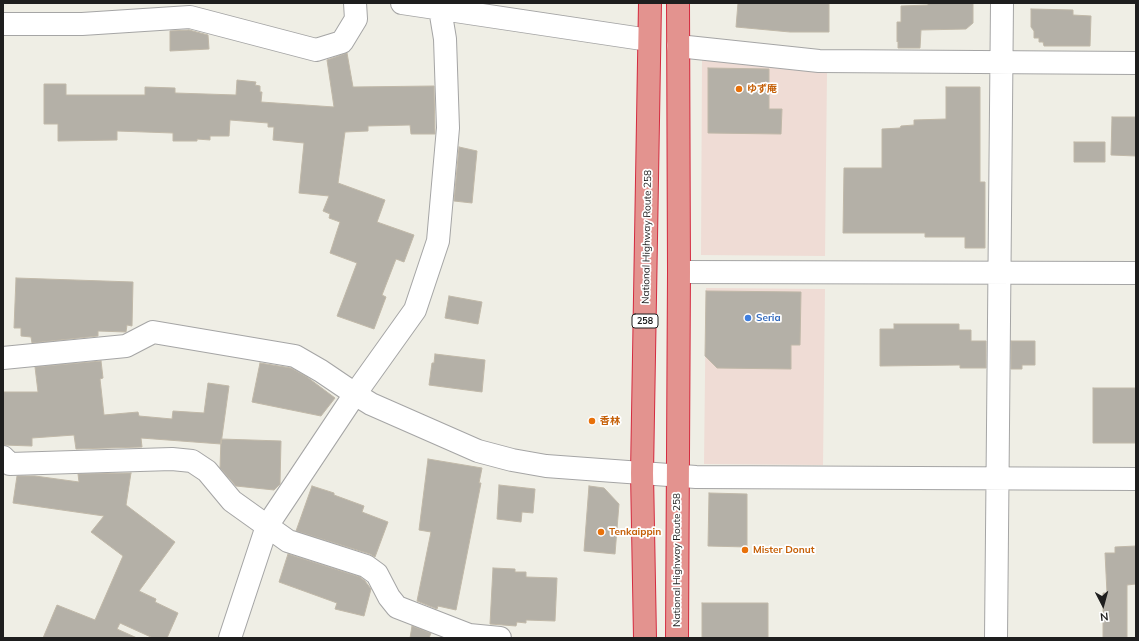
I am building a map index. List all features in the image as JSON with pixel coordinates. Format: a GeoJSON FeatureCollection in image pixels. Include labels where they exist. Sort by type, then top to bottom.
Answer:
{"type":"FeatureCollection","features":[{"type":"Feature","properties":{"kind":"highway","name":"National Highway Route 258"},"geometry":{"type":"LineString","coordinates":[[645,638],[642,473],[650,3]]}},
{"type":"Feature","properties":{"kind":"highway","name":"National Highway Route 258"},"geometry":{"type":"LineString","coordinates":[[677,638],[679,272],[678,3]]}},
{"type":"Feature","properties":{"kind":"street"},"geometry":{"type":"LineString","coordinates":[[3,24],[82,24],[190,17],[316,50],[342,42],[356,19],[355,3]]}},
{"type":"Feature","properties":{"kind":"street"},"geometry":{"type":"LineString","coordinates":[[402,3],[649,40]]}},
{"type":"Feature","properties":{"kind":"street"},"geometry":{"type":"LineString","coordinates":[[996,638],[1002,3]]}},
{"type":"Feature","properties":{"kind":"street"},"geometry":{"type":"LineString","coordinates":[[230,638],[267,526],[355,394],[415,310],[438,242],[448,128],[445,39],[440,9]]}},
{"type":"Feature","properties":{"kind":"street"},"geometry":{"type":"LineString","coordinates":[[678,46],[819,61],[1136,63]]}},
{"type":"Feature","properties":{"kind":"street"},"geometry":{"type":"LineString","coordinates":[[679,272],[1136,273]]}},
{"type":"Feature","properties":{"kind":"street"},"geometry":{"type":"LineString","coordinates":[[3,358],[126,346],[153,332],[295,356],[372,404],[478,451],[512,460],[546,466],[677,477],[1136,479]]}},
{"type":"Feature","properties":{"kind":"street"},"geometry":{"type":"LineString","coordinates":[[3,457],[10,464],[172,459],[192,461],[207,471],[232,501],[288,541],[366,566],[378,574],[389,597],[397,607],[469,635],[500,638]]}},
{"type":"Feature","properties":{"kind":"shaded area"},"geometry":{"type":"Polygon","coordinates":[[[702,60],[827,73],[825,256],[701,255],[702,60]]]}},
{"type":"Feature","properties":{"kind":"shaded area"},"geometry":{"type":"Polygon","coordinates":[[[706,288],[825,289],[823,465],[704,464],[706,288]]]}},
{"type":"Feature","properties":{"kind":"building"},"geometry":{"type":"Polygon","coordinates":[[[738,3],[829,3],[829,32],[790,32],[736,27],[738,3]]]}},
{"type":"Feature","properties":{"kind":"building"},"geometry":{"type":"Polygon","coordinates":[[[928,3],[973,3],[973,23],[966,29],[921,30],[920,48],[898,48],[897,22],[901,22],[901,6],[928,5],[928,3]]]}},
{"type":"Feature","properties":{"kind":"building"},"geometry":{"type":"Polygon","coordinates":[[[1031,9],[1073,10],[1073,15],[1091,16],[1090,46],[1044,46],[1043,42],[1039,42],[1039,38],[1034,38],[1034,31],[1031,27],[1031,9]]]}},
{"type":"Feature","properties":{"kind":"building"},"geometry":{"type":"Polygon","coordinates":[[[189,30],[208,35],[209,49],[170,51],[170,31],[189,30]]]}},
{"type":"Feature","properties":{"kind":"building"},"geometry":{"type":"Polygon","coordinates":[[[347,53],[353,87],[434,86],[435,134],[411,134],[410,125],[368,126],[368,131],[345,132],[338,183],[385,200],[377,222],[414,235],[404,262],[396,259],[382,295],[386,297],[374,329],[337,316],[357,263],[330,253],[340,222],[329,218],[330,214],[323,211],[329,196],[299,193],[304,143],[273,140],[274,127],[268,127],[268,123],[230,120],[229,136],[210,136],[210,140],[197,139],[197,141],[173,141],[173,133],[117,131],[117,140],[58,141],[58,124],[44,124],[44,84],[66,84],[66,95],[145,95],[145,87],[175,88],[175,93],[236,95],[237,80],[256,82],[255,85],[260,86],[260,92],[262,92],[261,102],[334,107],[327,60],[347,53]]]}},
{"type":"Feature","properties":{"kind":"building","name":"ゆず庵"},"geometry":{"type":"Polygon","coordinates":[[[708,68],[769,69],[769,109],[782,109],[781,134],[708,133],[708,68]]]}},
{"type":"Feature","properties":{"kind":"building"},"geometry":{"type":"Polygon","coordinates":[[[946,87],[980,87],[980,182],[985,182],[985,248],[965,248],[965,237],[925,237],[925,233],[843,233],[844,168],[882,168],[882,129],[900,128],[901,126],[914,125],[914,120],[946,119],[946,87]]]}},
{"type":"Feature","properties":{"kind":"building"},"geometry":{"type":"Polygon","coordinates":[[[1112,117],[1136,117],[1136,156],[1111,155],[1112,117]]]}},
{"type":"Feature","properties":{"kind":"building"},"geometry":{"type":"Polygon","coordinates":[[[1074,142],[1105,142],[1105,162],[1074,162],[1074,142]]]}},
{"type":"Feature","properties":{"kind":"building"},"geometry":{"type":"Polygon","coordinates":[[[459,147],[477,151],[472,203],[454,201],[459,147]]]}},
{"type":"Feature","properties":{"kind":"building"},"geometry":{"type":"Polygon","coordinates":[[[16,278],[133,282],[132,326],[127,325],[126,332],[98,331],[98,336],[32,343],[31,337],[21,336],[21,328],[14,328],[16,278]]]}},
{"type":"Feature","properties":{"kind":"building","name":"Seria"},"geometry":{"type":"Polygon","coordinates":[[[706,291],[801,292],[800,345],[791,345],[791,369],[717,368],[705,356],[706,291]]]}},
{"type":"Feature","properties":{"kind":"building"},"geometry":{"type":"Polygon","coordinates":[[[449,296],[482,302],[478,324],[445,318],[449,296]]]}},
{"type":"Feature","properties":{"kind":"building"},"geometry":{"type":"Polygon","coordinates":[[[894,324],[959,324],[959,330],[971,330],[971,341],[986,341],[986,368],[960,368],[960,365],[880,366],[880,329],[894,329],[894,324]]]}},
{"type":"Feature","properties":{"kind":"building"},"geometry":{"type":"Polygon","coordinates":[[[1011,341],[1035,341],[1035,365],[1022,365],[1022,369],[1011,369],[1011,341]]]}},
{"type":"Feature","properties":{"kind":"building"},"geometry":{"type":"Polygon","coordinates":[[[435,354],[485,360],[482,392],[429,385],[432,363],[434,363],[435,354]]]}},
{"type":"Feature","properties":{"kind":"building"},"geometry":{"type":"Polygon","coordinates":[[[101,361],[103,378],[100,379],[104,415],[138,412],[139,416],[172,419],[173,411],[204,413],[208,383],[229,386],[221,444],[141,438],[142,447],[76,449],[74,435],[32,438],[32,446],[3,445],[3,392],[38,392],[35,367],[101,361]]]}},
{"type":"Feature","properties":{"kind":"building"},"geometry":{"type":"Polygon","coordinates":[[[260,363],[291,368],[307,377],[335,398],[321,416],[252,402],[260,363]]]}},
{"type":"Feature","properties":{"kind":"building"},"geometry":{"type":"Polygon","coordinates":[[[1093,388],[1136,388],[1136,443],[1093,443],[1093,388]]]}},
{"type":"Feature","properties":{"kind":"building"},"geometry":{"type":"Polygon","coordinates":[[[221,439],[281,441],[280,484],[274,490],[236,486],[220,468],[221,439]]]}},
{"type":"Feature","properties":{"kind":"building"},"geometry":{"type":"Polygon","coordinates":[[[428,459],[482,468],[479,483],[481,483],[456,610],[438,606],[437,609],[417,601],[431,532],[419,530],[428,459]]]}},
{"type":"Feature","properties":{"kind":"building"},"geometry":{"type":"Polygon","coordinates":[[[131,473],[126,505],[175,542],[139,591],[156,599],[155,602],[178,613],[167,638],[153,638],[120,623],[117,629],[137,638],[43,638],[57,605],[95,620],[123,556],[91,532],[104,516],[13,503],[17,476],[35,476],[79,482],[78,474],[131,473]]]}},
{"type":"Feature","properties":{"kind":"building"},"geometry":{"type":"Polygon","coordinates":[[[499,485],[535,489],[533,513],[522,512],[521,522],[497,519],[499,485]]]}},
{"type":"Feature","properties":{"kind":"building"},"geometry":{"type":"Polygon","coordinates":[[[312,486],[334,493],[334,495],[364,506],[362,512],[388,522],[375,557],[370,554],[296,531],[312,486]]]}},
{"type":"Feature","properties":{"kind":"building"},"geometry":{"type":"Polygon","coordinates":[[[589,486],[604,488],[619,504],[615,554],[584,551],[589,486]]]}},
{"type":"Feature","properties":{"kind":"building"},"geometry":{"type":"Polygon","coordinates":[[[709,493],[747,494],[747,547],[708,546],[709,493]]]}},
{"type":"Feature","properties":{"kind":"building"},"geometry":{"type":"Polygon","coordinates":[[[1136,546],[1136,584],[1127,585],[1127,638],[1103,638],[1103,593],[1107,593],[1105,553],[1115,553],[1115,547],[1136,546]]]}},
{"type":"Feature","properties":{"kind":"building"},"geometry":{"type":"Polygon","coordinates":[[[288,554],[360,577],[365,581],[371,589],[364,616],[335,609],[337,603],[279,582],[288,554]]]}},
{"type":"Feature","properties":{"kind":"building"},"geometry":{"type":"Polygon","coordinates":[[[493,568],[515,569],[515,572],[526,572],[526,577],[557,578],[555,621],[526,620],[526,623],[517,622],[516,626],[490,624],[493,568]]]}},
{"type":"Feature","properties":{"kind":"building"},"geometry":{"type":"Polygon","coordinates":[[[702,603],[768,603],[768,638],[702,638],[702,603]]]}},
{"type":"Feature","properties":{"kind":"building"},"geometry":{"type":"Polygon","coordinates":[[[412,626],[431,633],[429,638],[410,638],[412,626]]]}},
{"type":"Feature","properties":{"kind":"place","name":"ゆず庵"},"geometry":{"type":"Point","coordinates":[739,89]}},
{"type":"Feature","properties":{"kind":"place","name":"Seria"},"geometry":{"type":"Point","coordinates":[748,318]}},
{"type":"Feature","properties":{"kind":"place","name":"香林"},"geometry":{"type":"Point","coordinates":[592,421]}},
{"type":"Feature","properties":{"kind":"place","name":"Tenkaippin"},"geometry":{"type":"Point","coordinates":[601,532]}},
{"type":"Feature","properties":{"kind":"place","name":"Mister Donut"},"geometry":{"type":"Point","coordinates":[745,550]}}]}
